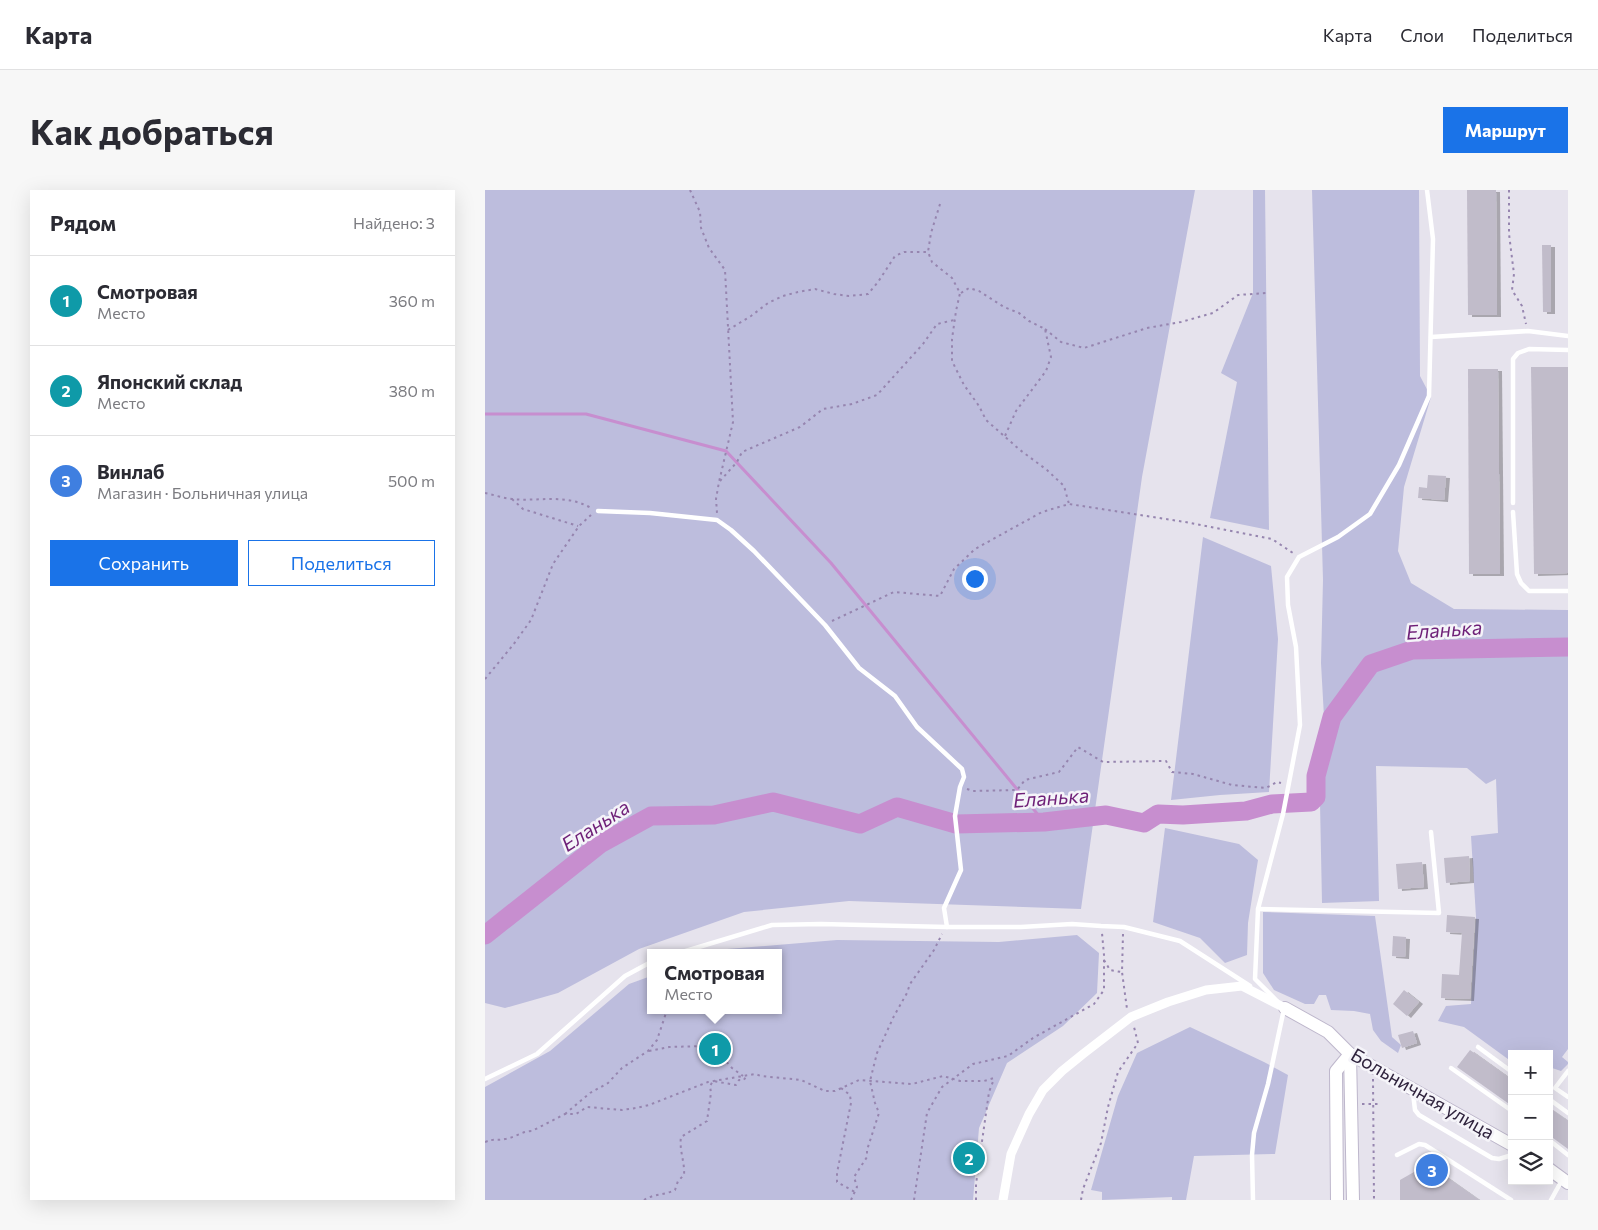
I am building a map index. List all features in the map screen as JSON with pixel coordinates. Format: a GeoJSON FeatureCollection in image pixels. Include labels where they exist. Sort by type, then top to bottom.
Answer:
{"type":"FeatureCollection","features":[{"type":"Feature","properties":{"kind":"main road","name":"Больничная улица"},"geometry":{"type":"LineString","coordinates":[[1285,1008],[1328,1032],[1350,1054],[1508,1143]]}},
{"type":"Feature","properties":{"kind":"main road"},"geometry":{"type":"LineString","coordinates":[[1337,1200],[1336,1071],[1350,1054]]}},
{"type":"Feature","properties":{"kind":"main road"},"geometry":{"type":"LineString","coordinates":[[1350,1054],[1353,1200]]}},
{"type":"Feature","properties":{"kind":"main road"},"geometry":{"type":"LineString","coordinates":[[1553,1173],[1565,1181]]}},
{"type":"Feature","properties":{"kind":"street"},"geometry":{"type":"LineString","coordinates":[[1003,1200],[1011,1154],[1029,1114],[1043,1090],[1062,1071],[1131,1017],[1168,1002],[1206,990],[1242,986],[1285,1008]]}},
{"type":"Feature","properties":{"kind":"lane"},"geometry":{"type":"LineString","coordinates":[[1285,1008],[1255,980],[1258,909],[1283,814],[1300,725],[1296,647],[1288,605],[1287,577],[1299,557],[1338,537],[1370,514],[1395,473],[1429,396],[1433,239],[1427,190]]}},
{"type":"Feature","properties":{"kind":"lane"},"geometry":{"type":"LineString","coordinates":[[1431,337],[1528,331],[1568,336]]}},
{"type":"Feature","properties":{"kind":"lane"},"geometry":{"type":"LineString","coordinates":[[1513,503],[1513,359],[1518,353],[1529,349],[1568,350]]}},
{"type":"Feature","properties":{"kind":"lane"},"geometry":{"type":"LineString","coordinates":[[598,511],[650,513],[717,520],[731,530],[754,552],[825,625],[859,668],[895,696],[917,727],[962,770],[964,777],[960,787],[955,816],[961,870],[944,908],[947,927]]}},
{"type":"Feature","properties":{"kind":"lane"},"geometry":{"type":"LineString","coordinates":[[1513,512],[1517,574],[1521,583],[1529,591],[1568,591]]}},
{"type":"Feature","properties":{"kind":"lane"},"geometry":{"type":"LineString","coordinates":[[1258,909],[1439,913],[1431,832]]}},
{"type":"Feature","properties":{"kind":"lane"},"geometry":{"type":"LineString","coordinates":[[692,949],[772,925],[1021,927],[1072,924],[1124,927],[1180,941],[1285,1008]]}},
{"type":"Feature","properties":{"kind":"lane"},"geometry":{"type":"LineString","coordinates":[[485,1079],[537,1054],[625,976],[647,964]]}},
{"type":"Feature","properties":{"kind":"lane"},"geometry":{"type":"LineString","coordinates":[[1253,1200],[1252,1155],[1255,1133],[1285,1008]]}},
{"type":"Feature","properties":{"kind":"lane"},"geometry":{"type":"LineString","coordinates":[[1478,1047],[1508,1069]]}},
{"type":"Feature","properties":{"kind":"lane"},"geometry":{"type":"LineString","coordinates":[[1451,1068],[1508,1108]]}},
{"type":"Feature","properties":{"kind":"lane"},"geometry":{"type":"LineString","coordinates":[[1568,1071],[1555,1088],[1568,1097]]}},
{"type":"Feature","properties":{"kind":"lane"},"geometry":{"type":"LineString","coordinates":[[1413,1089],[1415,1110],[1419,1115],[1492,1158],[1499,1159],[1508,1156]]}},
{"type":"Feature","properties":{"kind":"lane"},"geometry":{"type":"LineString","coordinates":[[1553,1102],[1568,1113]]}},
{"type":"Feature","properties":{"kind":"lane"},"geometry":{"type":"LineString","coordinates":[[1553,1143],[1568,1155]]}},
{"type":"Feature","properties":{"kind":"lane"},"geometry":{"type":"LineString","coordinates":[[1397,1155],[1419,1144],[1425,1145],[1511,1200]]}},
{"type":"Feature","properties":{"kind":"lane"},"geometry":{"type":"LineString","coordinates":[[1551,1200],[1565,1181]]}},
{"type":"Feature","properties":{"kind":"path"},"geometry":{"type":"LineString","coordinates":[[689,190],[700,212],[701,228],[709,248],[725,270],[733,422],[719,482],[717,520]]}},
{"type":"Feature","properties":{"kind":"path"},"geometry":{"type":"LineString","coordinates":[[1509,190],[1512,290],[1522,306],[1528,331]]}},
{"type":"Feature","properties":{"kind":"path"},"geometry":{"type":"LineString","coordinates":[[940,204],[931,233],[928,252],[932,262],[952,278],[960,293],[952,339],[953,361],[964,385],[979,406],[986,420],[1019,450],[1047,470],[1064,486],[1069,504]]}},
{"type":"Feature","properties":{"kind":"path"},"geometry":{"type":"LineString","coordinates":[[728,330],[768,303],[798,292],[815,289],[849,296],[868,294],[895,256],[904,252],[928,252]]}},
{"type":"Feature","properties":{"kind":"path"},"geometry":{"type":"LineString","coordinates":[[960,293],[969,288],[974,289],[1004,307],[1019,313],[1045,329],[1061,342],[1084,348],[1147,328],[1181,322],[1213,313],[1238,296],[1266,293]]}},
{"type":"Feature","properties":{"kind":"path"},"geometry":{"type":"LineString","coordinates":[[719,482],[737,462],[741,452],[800,427],[823,409],[852,404],[877,395],[923,344],[937,324],[955,320]]}},
{"type":"Feature","properties":{"kind":"path"},"geometry":{"type":"LineString","coordinates":[[1005,436],[1016,410],[1042,377],[1049,364],[1051,357],[1045,329]]}},
{"type":"Feature","properties":{"kind":"path"},"geometry":{"type":"LineString","coordinates":[[485,493],[512,499],[570,500],[582,502],[598,511],[585,519],[579,526],[553,564],[531,620],[485,679]]}},
{"type":"Feature","properties":{"kind":"path"},"geometry":{"type":"LineString","coordinates":[[512,499],[523,509],[579,526]]}},
{"type":"Feature","properties":{"kind":"path"},"geometry":{"type":"LineString","coordinates":[[825,625],[894,592],[940,596],[954,569],[975,549],[1042,512],[1069,504],[1185,522],[1272,539],[1299,557]]}},
{"type":"Feature","properties":{"kind":"path"},"geometry":{"type":"LineString","coordinates":[[960,787],[973,791],[1017,790],[1025,780],[1059,772],[1078,747],[1103,762],[1166,761],[1173,772],[1193,774],[1232,785],[1266,788],[1277,782],[1288,784]]}},
{"type":"Feature","properties":{"kind":"path"},"geometry":{"type":"LineString","coordinates":[[914,1200],[927,1113],[942,1087],[973,1064],[1008,1056],[1033,1038],[1094,1004],[1104,990],[1101,926]]}},
{"type":"Feature","properties":{"kind":"path"},"geometry":{"type":"LineString","coordinates":[[851,1200],[857,1187],[855,1177],[867,1156],[867,1150],[879,1113],[870,1081],[877,1053],[910,984],[929,958],[940,936],[947,927]]}},
{"type":"Feature","properties":{"kind":"path"},"geometry":{"type":"LineString","coordinates":[[1081,1200],[1083,1189],[1101,1143],[1107,1107],[1118,1072],[1138,1043],[1126,1006],[1121,972],[1124,927]]}},
{"type":"Feature","properties":{"kind":"path"},"geometry":{"type":"LineString","coordinates":[[1104,960],[1110,970],[1121,972]]}},
{"type":"Feature","properties":{"kind":"path"},"geometry":{"type":"LineString","coordinates":[[485,1142],[493,1139],[506,1140],[511,1136],[532,1131],[565,1114],[590,1094],[608,1083],[622,1068],[648,1051],[657,1040],[666,1014]]}},
{"type":"Feature","properties":{"kind":"path"},"geometry":{"type":"LineString","coordinates":[[648,1051],[669,1047],[707,1046],[715,1049],[732,1068],[745,1076]]}},
{"type":"Feature","properties":{"kind":"path"},"geometry":{"type":"LineString","coordinates":[[565,1114],[576,1114],[587,1107],[622,1110],[636,1108],[713,1081],[755,1074],[801,1080],[825,1091],[835,1091],[859,1080],[912,1084],[943,1076],[960,1081],[984,1081],[994,1078],[989,1092],[976,1184],[976,1200]]}},
{"type":"Feature","properties":{"kind":"path"},"geometry":{"type":"LineString","coordinates":[[713,1081],[736,1085],[739,1080],[744,1080],[745,1076]]}},
{"type":"Feature","properties":{"kind":"path"},"geometry":{"type":"LineString","coordinates":[[644,1200],[651,1196],[668,1194],[675,1190],[684,1175],[685,1164],[681,1155],[681,1137],[707,1121],[711,1093],[710,1086],[713,1081]]}},
{"type":"Feature","properties":{"kind":"path"},"geometry":{"type":"LineString","coordinates":[[1373,1085],[1374,1200]]}},
{"type":"Feature","properties":{"kind":"path"},"geometry":{"type":"LineString","coordinates":[[841,1088],[850,1095],[851,1103],[837,1173],[837,1182],[855,1192]]}},
{"type":"Feature","properties":{"kind":"path"},"geometry":{"type":"LineString","coordinates":[[1357,1104],[1379,1104]]}},
{"type":"Feature","properties":{"kind":"shaded area"},"geometry":{"type":"Polygon","coordinates":[[[485,190],[1195,190],[1142,477],[1081,909],[849,901],[744,912],[639,949],[558,993],[505,1008],[485,1003],[485,190]]]}},
{"type":"Feature","properties":{"kind":"shaded area"},"geometry":{"type":"Polygon","coordinates":[[[1253,190],[1265,190],[1269,530],[1210,518],[1237,382],[1221,373],[1253,293],[1253,190]]]}},
{"type":"Feature","properties":{"kind":"shaded area"},"geometry":{"type":"Polygon","coordinates":[[[1312,190],[1419,190],[1420,376],[1431,397],[1404,487],[1398,551],[1411,583],[1454,609],[1568,610],[1568,1049],[1562,1057],[1568,1064],[1561,1071],[1553,1068],[1553,1050],[1508,1050],[1508,1059],[1464,1027],[1438,1021],[1446,1006],[1471,1004],[1476,917],[1471,836],[1498,833],[1496,779],[1486,784],[1467,768],[1376,766],[1379,901],[1322,903],[1320,803],[1326,753],[1321,663],[1323,580],[1312,190]]]}},
{"type":"Feature","properties":{"kind":"shaded area"},"geometry":{"type":"Polygon","coordinates":[[[1203,537],[1271,566],[1278,639],[1269,792],[1171,800],[1203,537]]]}},
{"type":"Feature","properties":{"kind":"shaded area"},"geometry":{"type":"Polygon","coordinates":[[[1165,828],[1239,844],[1258,860],[1248,923],[1247,955],[1225,963],[1200,938],[1153,922],[1165,828]]]}},
{"type":"Feature","properties":{"kind":"shaded area"},"geometry":{"type":"Polygon","coordinates":[[[1263,912],[1375,916],[1392,1037],[1401,1045],[1398,1053],[1381,1041],[1373,1030],[1370,1014],[1331,1010],[1326,995],[1319,995],[1314,1004],[1305,1004],[1274,990],[1263,973],[1263,912]]]}},
{"type":"Feature","properties":{"kind":"shaded area"},"geometry":{"type":"Polygon","coordinates":[[[1077,935],[1099,953],[1097,993],[1063,1026],[1007,1063],[979,1128],[973,1200],[485,1200],[485,1087],[550,1051],[629,984],[647,977],[647,1014],[782,1014],[782,949],[727,949],[837,940],[999,942],[1077,935]]]}},
{"type":"Feature","properties":{"kind":"shaded area"},"geometry":{"type":"Polygon","coordinates":[[[1190,1027],[1288,1075],[1275,1154],[1194,1156],[1186,1200],[1172,1200],[1172,1197],[1102,1200],[1102,1192],[1091,1190],[1118,1096],[1137,1053],[1190,1027]]]}},
{"type":"Feature","properties":{"kind":"building"},"geometry":{"type":"Polygon","coordinates":[[[1467,190],[1496,190],[1497,315],[1468,315],[1467,190]]]}},
{"type":"Feature","properties":{"kind":"building"},"geometry":{"type":"Polygon","coordinates":[[[1542,245],[1551,245],[1551,312],[1543,312],[1542,245]]]}},
{"type":"Feature","properties":{"kind":"building"},"geometry":{"type":"Polygon","coordinates":[[[1531,367],[1568,367],[1568,573],[1534,574],[1531,367]]]}},
{"type":"Feature","properties":{"kind":"building"},"geometry":{"type":"Polygon","coordinates":[[[1468,369],[1498,369],[1500,574],[1469,574],[1468,369]]]}},
{"type":"Feature","properties":{"kind":"building"},"geometry":{"type":"Polygon","coordinates":[[[1428,475],[1446,476],[1444,500],[1418,498],[1419,487],[1427,488],[1428,475]]]}},
{"type":"Feature","properties":{"kind":"building"},"geometry":{"type":"Polygon","coordinates":[[[1469,856],[1470,881],[1446,883],[1444,858],[1469,856]]]}},
{"type":"Feature","properties":{"kind":"building"},"geometry":{"type":"Polygon","coordinates":[[[1422,862],[1424,887],[1398,889],[1396,864],[1422,862]]]}},
{"type":"Feature","properties":{"kind":"building"},"geometry":{"type":"Polygon","coordinates":[[[1447,915],[1475,917],[1470,999],[1441,998],[1442,974],[1459,975],[1462,933],[1446,932],[1447,915]]]}},
{"type":"Feature","properties":{"kind":"building"},"geometry":{"type":"Polygon","coordinates":[[[1393,936],[1406,937],[1405,957],[1392,956],[1393,936]]]}},
{"type":"Feature","properties":{"kind":"building"},"geometry":{"type":"Polygon","coordinates":[[[1404,990],[1419,1002],[1407,1016],[1393,1004],[1404,990]]]}},
{"type":"Feature","properties":{"kind":"building"},"geometry":{"type":"Polygon","coordinates":[[[1413,1031],[1417,1043],[1402,1048],[1398,1035],[1413,1031]]]}},
{"type":"Feature","properties":{"kind":"building"},"geometry":{"type":"Polygon","coordinates":[[[1470,1050],[1508,1077],[1508,1103],[1457,1067],[1470,1050]]]}},
{"type":"Feature","properties":{"kind":"building"},"geometry":{"type":"Polygon","coordinates":[[[1553,1111],[1568,1121],[1568,1149],[1553,1138],[1553,1111]]]}},
{"type":"Feature","properties":{"kind":"building"},"geometry":{"type":"Polygon","coordinates":[[[1428,1164],[1479,1200],[1400,1200],[1400,1180],[1428,1164]]]}},
{"type":"Feature","properties":{"kind":"waterway"},"geometry":{"type":"LineString","coordinates":[[485,414],[586,414],[726,451],[831,563],[1044,822]]}},
{"type":"Feature","properties":{"kind":"waterway","name":"Еланька"},"geometry":{"type":"LineString","coordinates":[[485,935],[600,844],[651,816],[714,815],[773,802],[860,824],[897,807],[956,824],[1044,822],[1106,815],[1144,823],[1158,814],[1183,815],[1246,811],[1272,804],[1311,802],[1316,797],[1316,776],[1332,717],[1371,664],[1412,650],[1568,647]]}},
{"type":"Feature","properties":{"kind":"place","name":"Смотровая"},"geometry":{"type":"Point","coordinates":[715,1049]}},
{"type":"Feature","properties":{"kind":"place","name":"Японский склад"},"geometry":{"type":"Point","coordinates":[969,1158]}},
{"type":"Feature","properties":{"kind":"place","name":"Винлаб"},"geometry":{"type":"Point","coordinates":[1432,1170]}}]}
